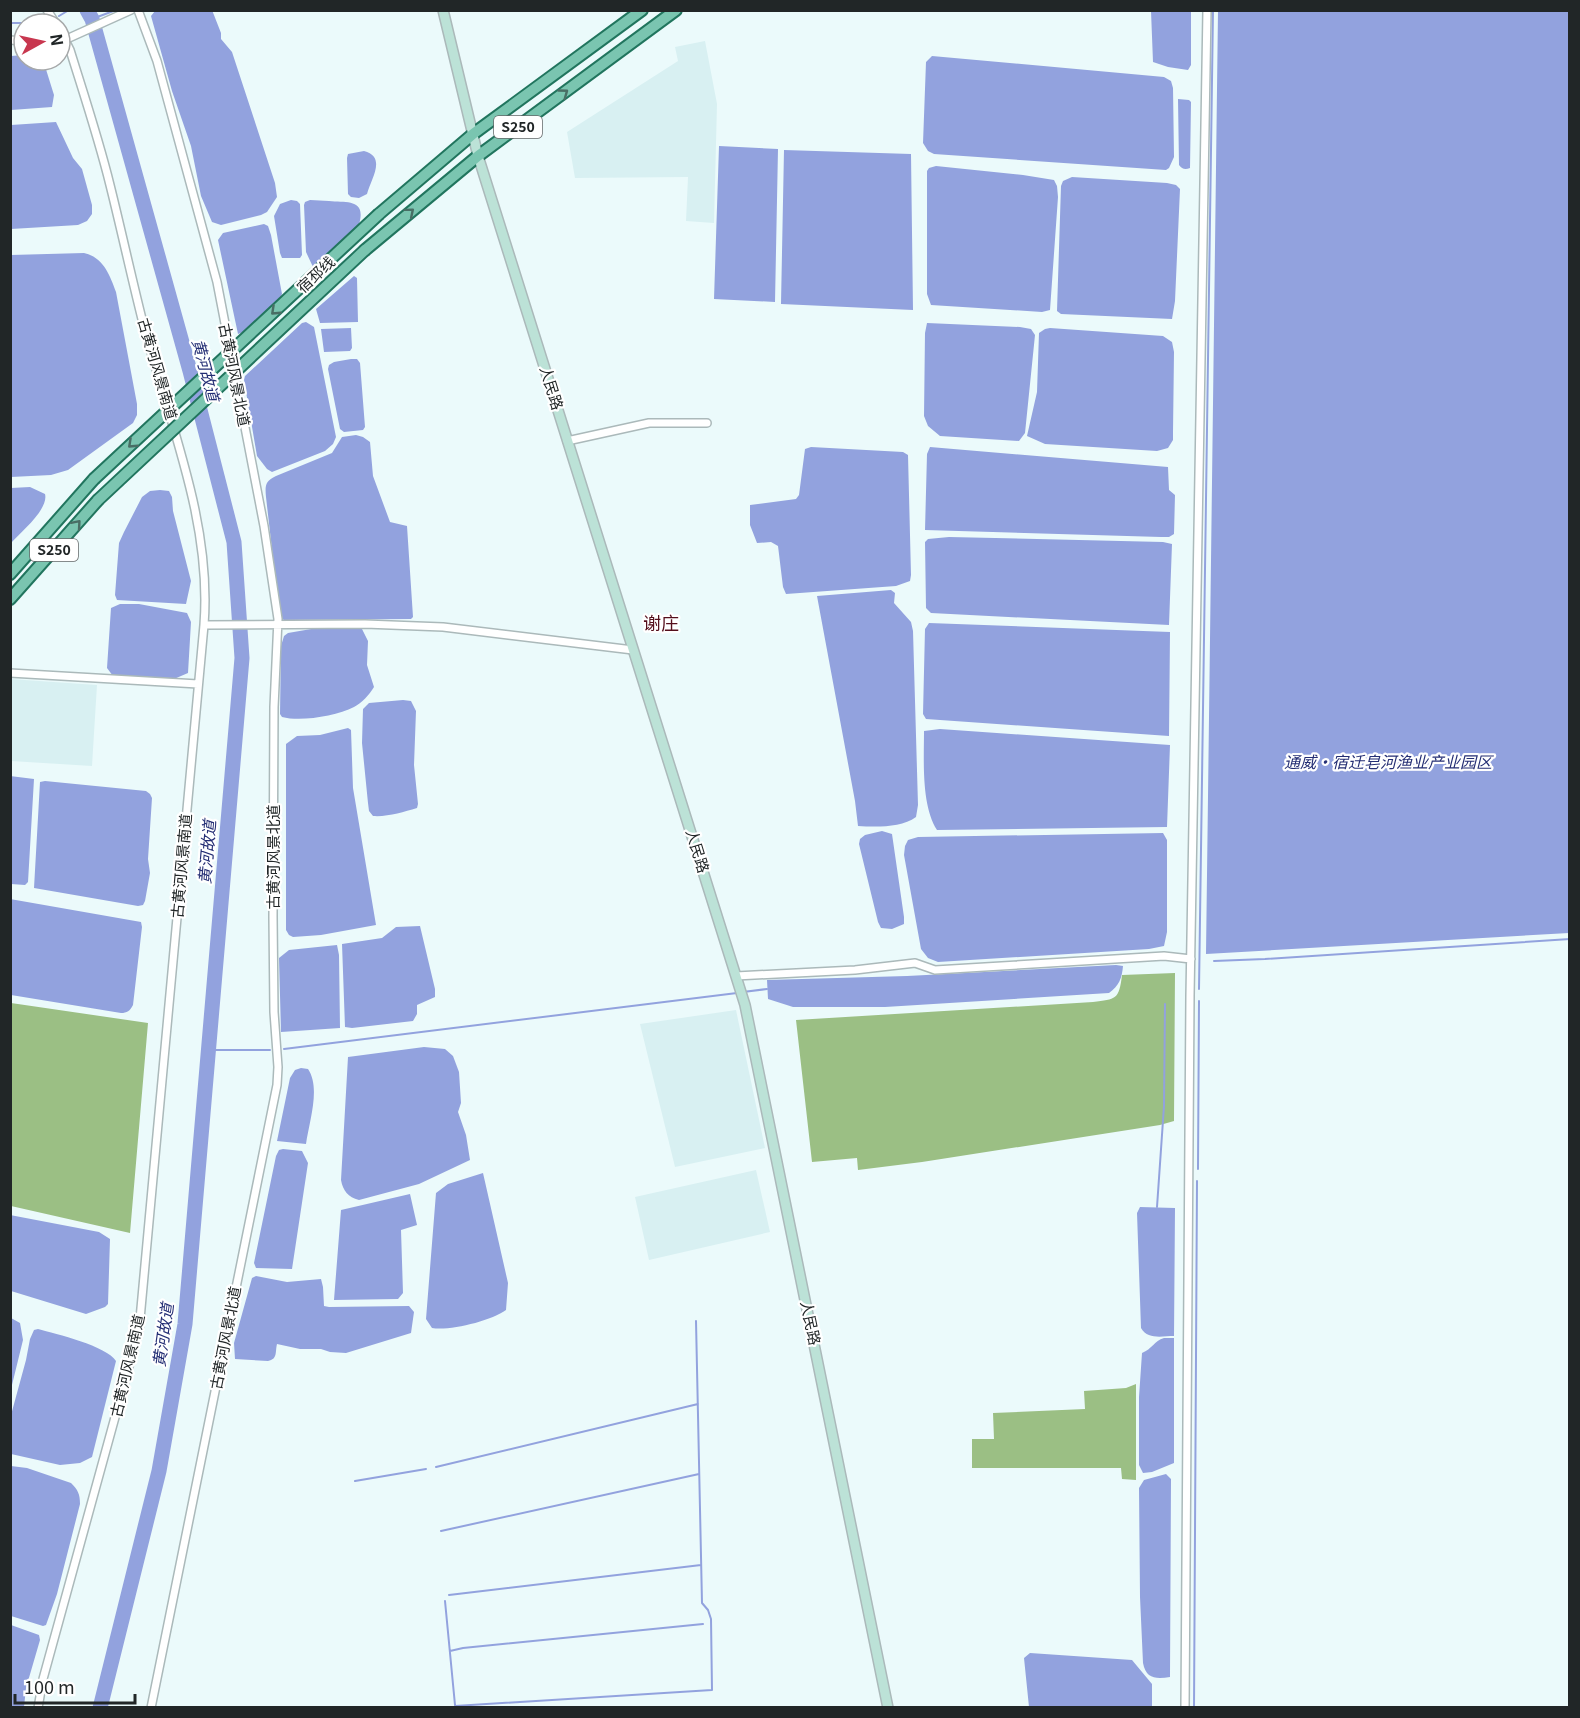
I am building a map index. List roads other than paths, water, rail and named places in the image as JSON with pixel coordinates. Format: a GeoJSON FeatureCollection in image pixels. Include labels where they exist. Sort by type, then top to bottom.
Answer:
{"type":"FeatureCollection","features":[{"type":"Feature","properties":{"kind":"main road","name":"宿邳线"},"geometry":{"type":"LineString","coordinates":[[10,574],[94,479],[379,214],[473,134],[642,10]]}},
{"type":"Feature","properties":{"kind":"main road","name":"宿邳线"},"geometry":{"type":"LineString","coordinates":[[10,599],[98,500],[365,250],[478,156],[676,10]]}},
{"type":"Feature","properties":{"kind":"street"},"geometry":{"type":"LineString","coordinates":[[72,36],[131,10]]}},
{"type":"Feature","properties":{"kind":"street","name":"古黄河风景北道"},"geometry":{"type":"LineString","coordinates":[[138,10],[157,61],[217,282],[264,526],[274,625],[273,905],[274,1012],[278,1067],[277,1085],[151,1707]]}},
{"type":"Feature","properties":{"kind":"street","name":"人民路"},"geometry":{"type":"LineString","coordinates":[[443,10],[478,156],[741,992],[888,1707]]}},
{"type":"Feature","properties":{"kind":"street"},"geometry":{"type":"LineString","coordinates":[[1185,1707],[1191,959],[1207,10]]}},
{"type":"Feature","properties":{"kind":"street","name":"古黄河风景南道"},"geometry":{"type":"LineString","coordinates":[[38,1707],[43,1679],[139,1330],[198,684],[207,625],[202,544],[188,479],[144,327],[110,183],[72,59]]}},
{"type":"Feature","properties":{"kind":"street"},"geometry":{"type":"LineString","coordinates":[[567,441],[649,423],[707,423]]}},
{"type":"Feature","properties":{"kind":"street"},"geometry":{"type":"LineString","coordinates":[[207,625],[443,627],[633,650]]}},
{"type":"Feature","properties":{"kind":"street"},"geometry":{"type":"LineString","coordinates":[[10,673],[198,684]]}},
{"type":"Feature","properties":{"kind":"street"},"geometry":{"type":"LineString","coordinates":[[736,976],[855,970],[915,963],[935,970],[1164,956],[1191,959]]}},
{"type":"Feature","properties":{"kind":"water"},"geometry":{"type":"Polygon","coordinates":[[[212,10],[221,39],[232,52],[275,183],[277,197],[267,212],[261,215],[221,225],[212,222],[201,196],[191,146],[172,91],[151,16],[155,11],[212,10]]]}},
{"type":"Feature","properties":{"kind":"water"},"geometry":{"type":"Polygon","coordinates":[[[1151,11],[1191,11],[1191,65],[1188,70],[1153,62],[1151,11]]]}},
{"type":"Feature","properties":{"kind":"water","name":"通威·宿迁皂河渔业产业园区"},"geometry":{"type":"Polygon","coordinates":[[[1218,11],[1569,11],[1569,933],[1206,954],[1218,11]]]}},
{"type":"Feature","properties":{"kind":"water"},"geometry":{"type":"Polygon","coordinates":[[[11,56],[12,72],[47,72],[54,95],[52,107],[11,110],[11,56]]]}},
{"type":"Feature","properties":{"kind":"water"},"geometry":{"type":"Polygon","coordinates":[[[932,56],[1164,77],[1171,81],[1173,88],[1174,157],[1166,170],[934,154],[928,151],[923,143],[926,62],[932,56]]]}},
{"type":"Feature","properties":{"kind":"water"},"geometry":{"type":"Polygon","coordinates":[[[1178,99],[1191,102],[1190,168],[1187,169],[1179,165],[1178,99]]]}},
{"type":"Feature","properties":{"kind":"water"},"geometry":{"type":"Polygon","coordinates":[[[56,122],[73,158],[82,169],[92,205],[92,214],[87,221],[78,225],[11,229],[11,125],[56,122]]]}},
{"type":"Feature","properties":{"kind":"water"},"geometry":{"type":"Polygon","coordinates":[[[719,146],[778,149],[775,302],[714,299],[719,146]]]}},
{"type":"Feature","properties":{"kind":"water"},"geometry":{"type":"Polygon","coordinates":[[[784,150],[911,154],[913,310],[781,304],[784,150]]]}},
{"type":"Feature","properties":{"kind":"water"},"geometry":{"type":"Polygon","coordinates":[[[364,151],[375,158],[376,169],[367,194],[359,198],[351,197],[348,194],[348,154],[364,151]]]}},
{"type":"Feature","properties":{"kind":"water"},"geometry":{"type":"Polygon","coordinates":[[[936,166],[1054,180],[1058,197],[1050,310],[1042,312],[931,305],[927,294],[927,171],[936,166]]]}},
{"type":"Feature","properties":{"kind":"water"},"geometry":{"type":"Polygon","coordinates":[[[1072,177],[1167,183],[1176,185],[1180,189],[1175,301],[1172,319],[1061,314],[1057,311],[1061,186],[1063,181],[1072,177]]]}},
{"type":"Feature","properties":{"kind":"water"},"geometry":{"type":"Polygon","coordinates":[[[291,200],[300,204],[302,255],[300,258],[282,258],[274,216],[280,204],[291,200]]]}},
{"type":"Feature","properties":{"kind":"water"},"geometry":{"type":"Polygon","coordinates":[[[310,200],[354,204],[360,211],[358,228],[317,266],[313,267],[306,252],[304,205],[310,200]]]}},
{"type":"Feature","properties":{"kind":"water"},"geometry":{"type":"Polygon","coordinates":[[[264,224],[268,226],[271,235],[282,294],[243,332],[238,334],[218,240],[223,233],[264,224]]]}},
{"type":"Feature","properties":{"kind":"water"},"geometry":{"type":"Polygon","coordinates":[[[84,253],[91,255],[101,263],[116,292],[137,404],[137,415],[133,423],[68,470],[51,475],[11,477],[11,255],[84,253]]]}},
{"type":"Feature","properties":{"kind":"water"},"geometry":{"type":"Polygon","coordinates":[[[354,276],[357,278],[358,322],[320,323],[316,309],[354,276]]]}},
{"type":"Feature","properties":{"kind":"water"},"geometry":{"type":"Polygon","coordinates":[[[306,322],[314,327],[336,437],[333,444],[325,451],[272,472],[257,456],[244,380],[245,376],[302,323],[306,322]]]}},
{"type":"Feature","properties":{"kind":"water"},"geometry":{"type":"Polygon","coordinates":[[[927,323],[1031,329],[1035,335],[1025,433],[1019,441],[940,436],[928,426],[924,416],[927,323]]]}},
{"type":"Feature","properties":{"kind":"water"},"geometry":{"type":"Polygon","coordinates":[[[351,328],[352,348],[350,351],[324,352],[321,329],[351,328]]]}},
{"type":"Feature","properties":{"kind":"water"},"geometry":{"type":"Polygon","coordinates":[[[1050,328],[1163,336],[1172,342],[1174,352],[1173,440],[1168,448],[1157,451],[1045,444],[1027,436],[1037,392],[1039,333],[1050,328]]]}},
{"type":"Feature","properties":{"kind":"water"},"geometry":{"type":"Polygon","coordinates":[[[357,359],[360,363],[365,427],[363,430],[344,432],[340,429],[328,369],[329,365],[334,362],[357,359]]]}},
{"type":"Feature","properties":{"kind":"water"},"geometry":{"type":"Polygon","coordinates":[[[356,435],[370,442],[373,476],[390,522],[407,526],[413,617],[411,619],[284,620],[280,618],[279,611],[266,484],[276,476],[332,453],[342,437],[356,435]]]}},
{"type":"Feature","properties":{"kind":"water"},"geometry":{"type":"Polygon","coordinates":[[[811,447],[903,452],[908,455],[910,581],[896,586],[786,594],[783,587],[778,546],[771,542],[757,543],[750,525],[750,505],[796,499],[799,495],[805,449],[811,447]]]}},
{"type":"Feature","properties":{"kind":"water"},"geometry":{"type":"Polygon","coordinates":[[[930,447],[1168,467],[1169,490],[1175,495],[1174,534],[1161,537],[925,530],[927,454],[930,447]]]}},
{"type":"Feature","properties":{"kind":"water"},"geometry":{"type":"Polygon","coordinates":[[[30,487],[45,494],[43,506],[11,543],[11,488],[30,487]]]}},
{"type":"Feature","properties":{"kind":"water"},"geometry":{"type":"Polygon","coordinates":[[[150,491],[169,491],[172,497],[173,511],[191,581],[186,604],[117,600],[115,595],[119,543],[142,497],[150,491]]]}},
{"type":"Feature","properties":{"kind":"water"},"geometry":{"type":"Polygon","coordinates":[[[949,537],[1172,544],[1169,625],[931,613],[926,608],[925,542],[928,539],[949,537]]]}},
{"type":"Feature","properties":{"kind":"water"},"geometry":{"type":"Polygon","coordinates":[[[891,590],[895,593],[894,603],[911,622],[913,631],[918,805],[916,817],[910,821],[896,825],[858,826],[817,596],[891,590]]]}},
{"type":"Feature","properties":{"kind":"water"},"geometry":{"type":"Polygon","coordinates":[[[120,604],[139,604],[187,613],[191,622],[188,673],[174,679],[113,676],[107,668],[111,608],[120,604]]]}},
{"type":"Feature","properties":{"kind":"water"},"geometry":{"type":"Polygon","coordinates":[[[929,623],[1170,632],[1169,736],[926,719],[923,714],[925,629],[929,623]]]}},
{"type":"Feature","properties":{"kind":"water"},"geometry":{"type":"Polygon","coordinates":[[[317,628],[362,629],[368,641],[367,665],[374,687],[360,703],[338,713],[308,718],[282,717],[280,714],[281,646],[284,636],[288,633],[317,628]]]}},
{"type":"Feature","properties":{"kind":"water"},"geometry":{"type":"Polygon","coordinates":[[[411,701],[416,711],[414,765],[417,808],[390,815],[373,816],[369,811],[362,743],[363,709],[369,703],[411,701]]]}},
{"type":"Feature","properties":{"kind":"water"},"geometry":{"type":"Polygon","coordinates":[[[348,728],[351,730],[353,788],[376,925],[321,935],[293,937],[286,930],[286,744],[297,736],[320,735],[348,728]]]}},
{"type":"Feature","properties":{"kind":"water"},"geometry":{"type":"Polygon","coordinates":[[[940,729],[1170,745],[1167,827],[937,830],[928,808],[926,795],[924,731],[940,729]]]}},
{"type":"Feature","properties":{"kind":"water"},"geometry":{"type":"Polygon","coordinates":[[[10,776],[34,779],[28,882],[25,885],[11,884],[10,776]]]}},
{"type":"Feature","properties":{"kind":"water"},"geometry":{"type":"Polygon","coordinates":[[[40,782],[146,791],[150,794],[152,798],[148,859],[150,873],[143,905],[34,888],[40,782]]]}},
{"type":"Feature","properties":{"kind":"water"},"geometry":{"type":"Polygon","coordinates":[[[882,831],[892,834],[904,917],[904,924],[892,929],[881,928],[878,922],[859,844],[860,839],[865,835],[882,831]]]}},
{"type":"Feature","properties":{"kind":"water"},"geometry":{"type":"Polygon","coordinates":[[[1163,833],[1167,840],[1167,932],[1164,946],[1149,949],[938,962],[928,958],[921,949],[904,855],[908,840],[918,837],[1163,833]]]}},
{"type":"Feature","properties":{"kind":"water"},"geometry":{"type":"Polygon","coordinates":[[[10,899],[141,922],[133,1005],[129,1010],[121,1013],[11,995],[10,899]]]}},
{"type":"Feature","properties":{"kind":"water"},"geometry":{"type":"Polygon","coordinates":[[[420,926],[435,997],[417,1005],[417,1014],[413,1021],[345,1027],[342,944],[382,938],[396,927],[420,926]]]}},
{"type":"Feature","properties":{"kind":"water"},"geometry":{"type":"Polygon","coordinates":[[[337,945],[340,1028],[281,1032],[279,958],[289,950],[337,945]]]}},
{"type":"Feature","properties":{"kind":"water"},"geometry":{"type":"Polygon","coordinates":[[[1123,966],[1122,974],[1118,985],[1109,993],[885,1007],[793,1007],[768,999],[767,980],[907,976],[1123,966]]]}},
{"type":"Feature","properties":{"kind":"water"},"geometry":{"type":"Polygon","coordinates":[[[424,1047],[445,1049],[453,1056],[459,1072],[461,1103],[458,1112],[466,1135],[470,1160],[419,1184],[359,1200],[355,1199],[347,1193],[341,1180],[348,1057],[424,1047]]]}},
{"type":"Feature","properties":{"kind":"water"},"geometry":{"type":"Polygon","coordinates":[[[308,1069],[314,1086],[306,1144],[277,1141],[290,1078],[295,1070],[308,1069]]]}},
{"type":"Feature","properties":{"kind":"water"},"geometry":{"type":"Polygon","coordinates":[[[279,1150],[302,1151],[308,1163],[292,1269],[256,1268],[254,1263],[276,1156],[279,1150]]]}},
{"type":"Feature","properties":{"kind":"water"},"geometry":{"type":"Polygon","coordinates":[[[483,1173],[508,1283],[506,1310],[491,1318],[470,1324],[440,1329],[432,1328],[426,1319],[436,1193],[448,1184],[483,1173]]]}},
{"type":"Feature","properties":{"kind":"water"},"geometry":{"type":"Polygon","coordinates":[[[410,1194],[417,1225],[401,1230],[403,1293],[398,1299],[334,1300],[341,1210],[410,1194]]]}},
{"type":"Feature","properties":{"kind":"water"},"geometry":{"type":"Polygon","coordinates":[[[1140,1207],[1175,1208],[1174,1336],[1151,1336],[1141,1328],[1137,1213],[1140,1207]]]}},
{"type":"Feature","properties":{"kind":"water"},"geometry":{"type":"Polygon","coordinates":[[[10,1215],[99,1232],[110,1239],[108,1304],[86,1314],[11,1291],[10,1215]]]}},
{"type":"Feature","properties":{"kind":"water"},"geometry":{"type":"Polygon","coordinates":[[[256,1276],[287,1282],[321,1279],[324,1306],[329,1307],[409,1306],[414,1312],[411,1333],[346,1353],[321,1349],[300,1349],[277,1344],[276,1355],[271,1360],[235,1359],[234,1343],[252,1278],[256,1276]]]}},
{"type":"Feature","properties":{"kind":"water"},"geometry":{"type":"Polygon","coordinates":[[[11,1318],[20,1323],[23,1340],[11,1389],[11,1318]]]}},
{"type":"Feature","properties":{"kind":"water"},"geometry":{"type":"Polygon","coordinates":[[[38,1329],[103,1350],[116,1361],[92,1457],[80,1463],[60,1465],[11,1454],[11,1415],[30,1339],[34,1330],[38,1329]]]}},
{"type":"Feature","properties":{"kind":"water"},"geometry":{"type":"Polygon","coordinates":[[[1164,1338],[1174,1338],[1174,1463],[1152,1472],[1143,1473],[1139,1465],[1139,1397],[1142,1353],[1164,1338]]]}},
{"type":"Feature","properties":{"kind":"water"},"geometry":{"type":"Polygon","coordinates":[[[11,1466],[27,1468],[71,1483],[80,1497],[57,1594],[46,1625],[43,1626],[11,1616],[11,1466]]]}},
{"type":"Feature","properties":{"kind":"water"},"geometry":{"type":"Polygon","coordinates":[[[1166,1474],[1171,1479],[1170,1677],[1160,1678],[1149,1675],[1143,1663],[1139,1488],[1144,1480],[1166,1474]]]}},
{"type":"Feature","properties":{"kind":"water"},"geometry":{"type":"Polygon","coordinates":[[[11,1625],[39,1635],[40,1640],[26,1688],[24,1707],[11,1707],[11,1625]]]}},
{"type":"Feature","properties":{"kind":"water"},"geometry":{"type":"Polygon","coordinates":[[[1030,1653],[1132,1660],[1152,1684],[1152,1707],[1029,1707],[1024,1658],[1030,1653]]]}},
{"type":"Feature","properties":{"kind":"waterway","name":"黄河故道"},"geometry":{"type":"LineString","coordinates":[[87,10],[92,19],[190,371],[234,542],[242,658],[185,1324],[159,1471],[100,1708]]}},
{"type":"Feature","properties":{"kind":"waterway"},"geometry":{"type":"LineString","coordinates":[[92,19],[116,10]]}},
{"type":"Feature","properties":{"kind":"waterway"},"geometry":{"type":"LineString","coordinates":[[1199,989],[1213,10]]}},
{"type":"Feature","properties":{"kind":"waterway"},"geometry":{"type":"LineString","coordinates":[[1214,961],[1570,939]]}},
{"type":"Feature","properties":{"kind":"waterway"},"geometry":{"type":"LineString","coordinates":[[743,992],[767,989]]}},
{"type":"Feature","properties":{"kind":"waterway"},"geometry":{"type":"LineString","coordinates":[[284,1049],[737,993]]}},
{"type":"Feature","properties":{"kind":"waterway"},"geometry":{"type":"LineString","coordinates":[[1198,1169],[1199,1001]]}},
{"type":"Feature","properties":{"kind":"waterway"},"geometry":{"type":"LineString","coordinates":[[1157,1207],[1164,1106],[1165,1004]]}},
{"type":"Feature","properties":{"kind":"waterway"},"geometry":{"type":"LineString","coordinates":[[209,1050],[270,1050]]}},
{"type":"Feature","properties":{"kind":"waterway"},"geometry":{"type":"LineString","coordinates":[[1194,1708],[1197,1181]]}},
{"type":"Feature","properties":{"kind":"waterway"},"geometry":{"type":"LineString","coordinates":[[455,1706],[712,1690],[711,1619],[702,1603],[696,1321]]}},
{"type":"Feature","properties":{"kind":"waterway"},"geometry":{"type":"LineString","coordinates":[[436,1467],[698,1404]]}},
{"type":"Feature","properties":{"kind":"waterway"},"geometry":{"type":"LineString","coordinates":[[355,1481],[426,1469]]}},
{"type":"Feature","properties":{"kind":"waterway"},"geometry":{"type":"LineString","coordinates":[[441,1531],[699,1474]]}},
{"type":"Feature","properties":{"kind":"waterway"},"geometry":{"type":"LineString","coordinates":[[449,1595],[701,1565]]}},
{"type":"Feature","properties":{"kind":"waterway"},"geometry":{"type":"LineString","coordinates":[[445,1601],[455,1705]]}},
{"type":"Feature","properties":{"kind":"waterway"},"geometry":{"type":"LineString","coordinates":[[450,1651],[703,1624]]}},
{"type":"Feature","properties":{"kind":"district","name":"谢庄"},"geometry":{"type":"Point","coordinates":[661,624]}}]}
